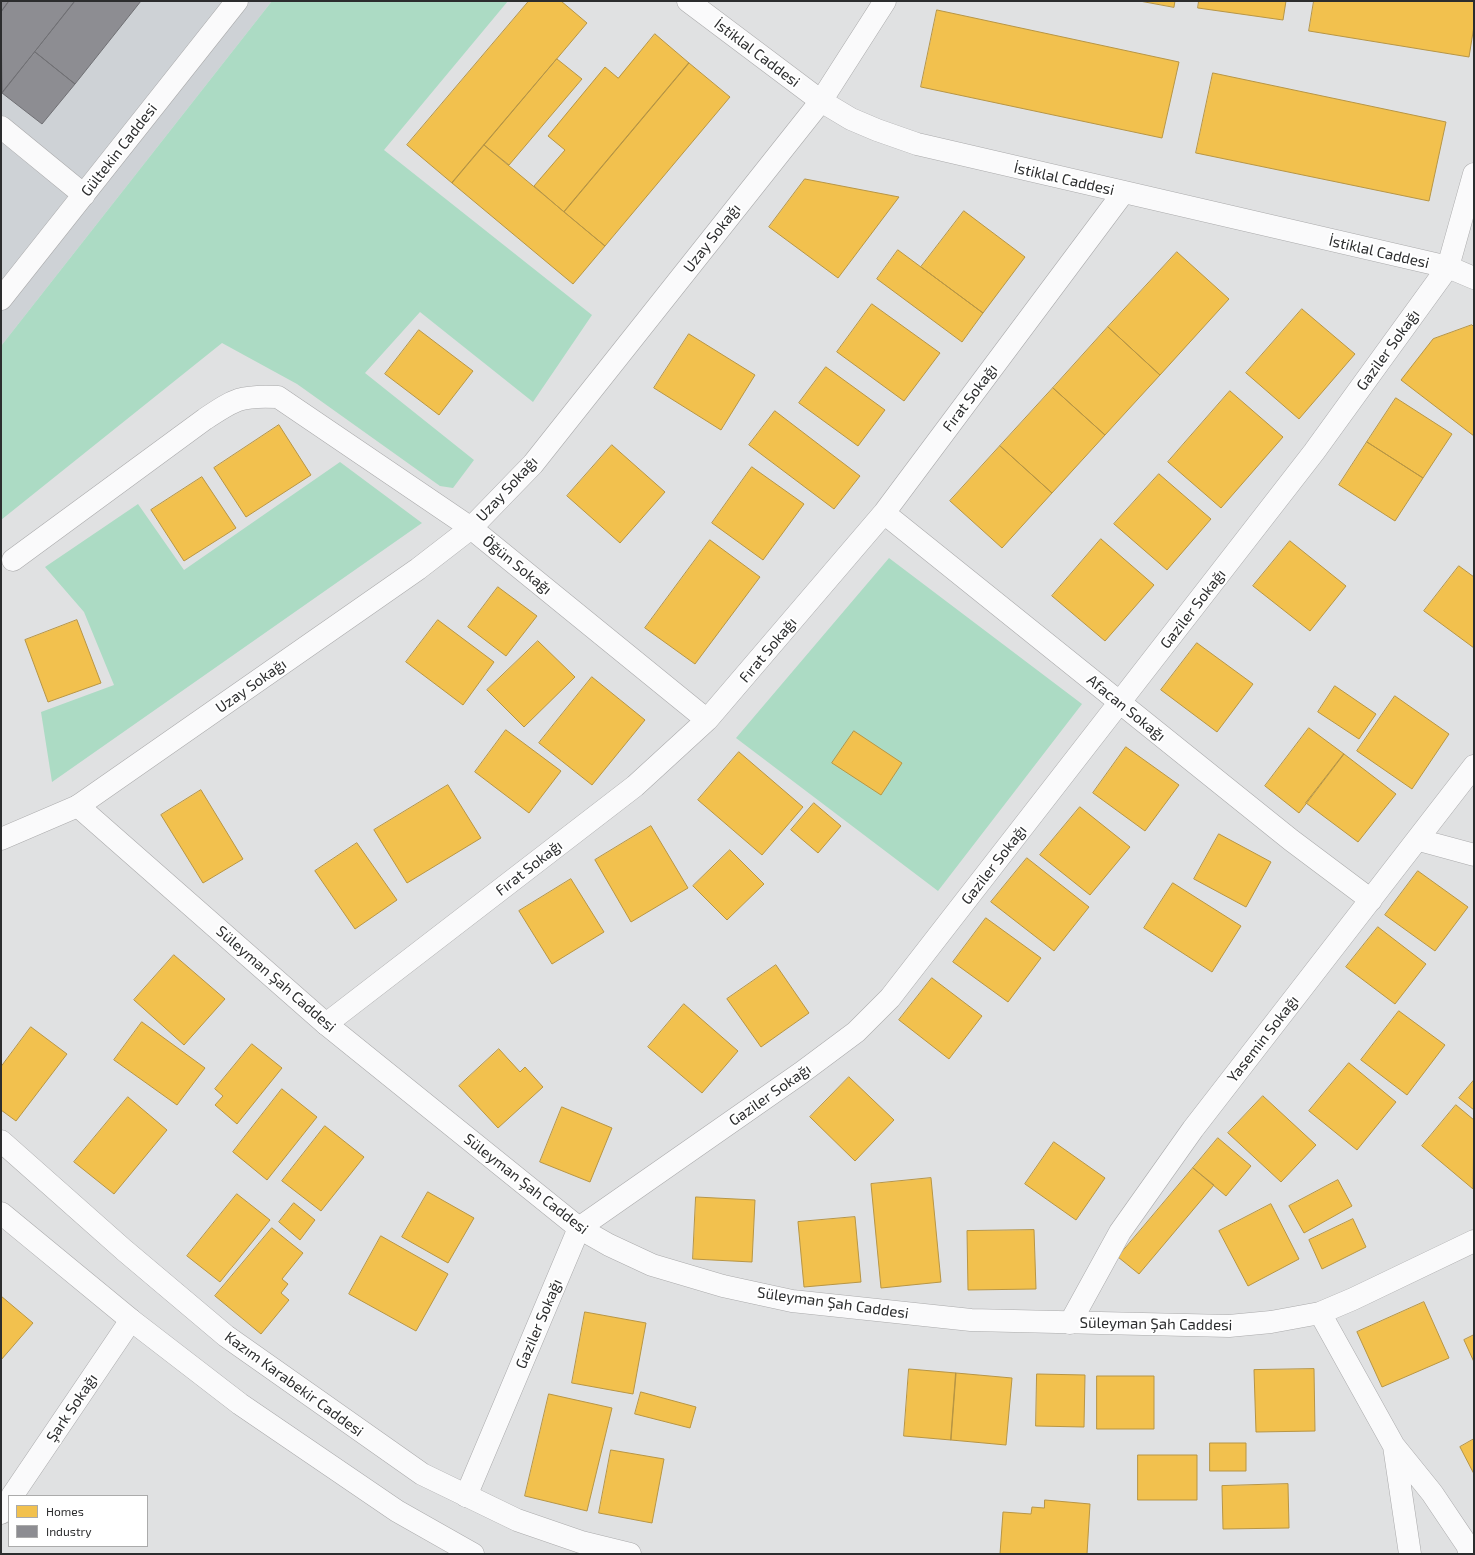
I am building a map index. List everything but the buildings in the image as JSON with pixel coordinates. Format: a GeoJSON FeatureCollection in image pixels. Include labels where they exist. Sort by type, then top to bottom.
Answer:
{"type":"FeatureCollection","features":[{"type":"Feature","properties":{"kind":"street","name":"Gültekin Caddesi"},"geometry":{"type":"LineString","coordinates":[[1,299],[237,1]]}},
{"type":"Feature","properties":{"kind":"street","name":"İstiklal Caddesi"},"geometry":{"type":"LineString","coordinates":[[688,1],[821,101],[851,119],[877,130],[917,144],[1448,268],[1474,278]]}},
{"type":"Feature","properties":{"kind":"street","name":"Uzay Sokağı"},"geometry":{"type":"LineString","coordinates":[[1,839],[78,806],[418,569],[471,528],[532,464],[821,101],[885,1]]}},
{"type":"Feature","properties":{"kind":"street"},"geometry":{"type":"LineString","coordinates":[[1,127],[84,195]]}},
{"type":"Feature","properties":{"kind":"street","name":"Gaziler Sokağı"},"geometry":{"type":"LineString","coordinates":[[466,1496],[579,1228],[795,1078],[856,1032],[890,998],[1314,452],[1448,268],[1474,174]]}},
{"type":"Feature","properties":{"kind":"street","name":"Fırat Sokağı"},"geometry":{"type":"LineString","coordinates":[[326,1024],[635,786],[670,756],[707,720],[884,513],[1123,193]]}},
{"type":"Feature","properties":{"kind":"street","name":"Öğün Sokağı"},"geometry":{"type":"LineString","coordinates":[[13,560],[232,402],[253,396],[278,397],[471,528],[707,720]]}},
{"type":"Feature","properties":{"kind":"street","name":"Afacan Sokağı"},"geometry":{"type":"LineString","coordinates":[[884,513],[1291,840],[1371,900]]}},
{"type":"Feature","properties":{"kind":"street","name":"Yasemin Sokağı"},"geometry":{"type":"LineString","coordinates":[[1070,1323],[1120,1232],[1188,1135],[1419,840],[1474,766]]}},
{"type":"Feature","properties":{"kind":"street","name":"Süleyman Şah Caddesi"},"geometry":{"type":"LineString","coordinates":[[78,806],[326,1024],[579,1228],[609,1245],[652,1265],[723,1286],[792,1301],[971,1320],[1229,1326],[1271,1322],[1320,1313],[1353,1299],[1474,1240]]}},
{"type":"Feature","properties":{"kind":"street"},"geometry":{"type":"LineString","coordinates":[[1419,840],[1474,854]]}},
{"type":"Feature","properties":{"kind":"street","name":"Kazım Karabekir Caddesi"},"geometry":{"type":"LineString","coordinates":[[1,1142],[124,1250],[226,1336],[422,1474],[517,1520],[581,1542],[630,1554]]}},
{"type":"Feature","properties":{"kind":"street"},"geometry":{"type":"LineString","coordinates":[[1,1213],[131,1320],[247,1408],[397,1511],[473,1554]]}},
{"type":"Feature","properties":{"kind":"street"},"geometry":{"type":"LineString","coordinates":[[1320,1313],[1394,1446],[1432,1493],[1467,1545],[1470,1554]]}},
{"type":"Feature","properties":{"kind":"street","name":"Şark Sokağı"},"geometry":{"type":"LineString","coordinates":[[13,1495],[131,1320]]}},
{"type":"Feature","properties":{"kind":"street"},"geometry":{"type":"LineString","coordinates":[[1394,1446],[1410,1554]]}},
{"type":"Feature","properties":{"kind":"street"},"geometry":{"type":"LineString","coordinates":[[1,1513],[8,1502]]}},
{"type":"Feature","properties":{"kind":"shaded area"},"geometry":{"type":"Polygon","coordinates":[[[1,1],[272,1],[1,346],[1,1]]]}},
{"type":"Feature","properties":{"kind":"green space"},"geometry":{"type":"Polygon","coordinates":[[[272,1],[508,1],[384,150],[592,315],[533,402],[420,312],[365,373],[474,460],[453,488],[440,486],[297,384],[222,343],[1,520],[1,346],[272,1]]]}},
{"type":"Feature","properties":{"kind":"green space"},"geometry":{"type":"Polygon","coordinates":[[[340,462],[422,523],[52,782],[41,712],[114,685],[84,612],[45,567],[138,504],[184,570],[340,462]]]}},
{"type":"Feature","properties":{"kind":"green space"},"geometry":{"type":"Polygon","coordinates":[[[889,558],[1082,704],[938,891],[736,738],[889,558]]]}}]}
